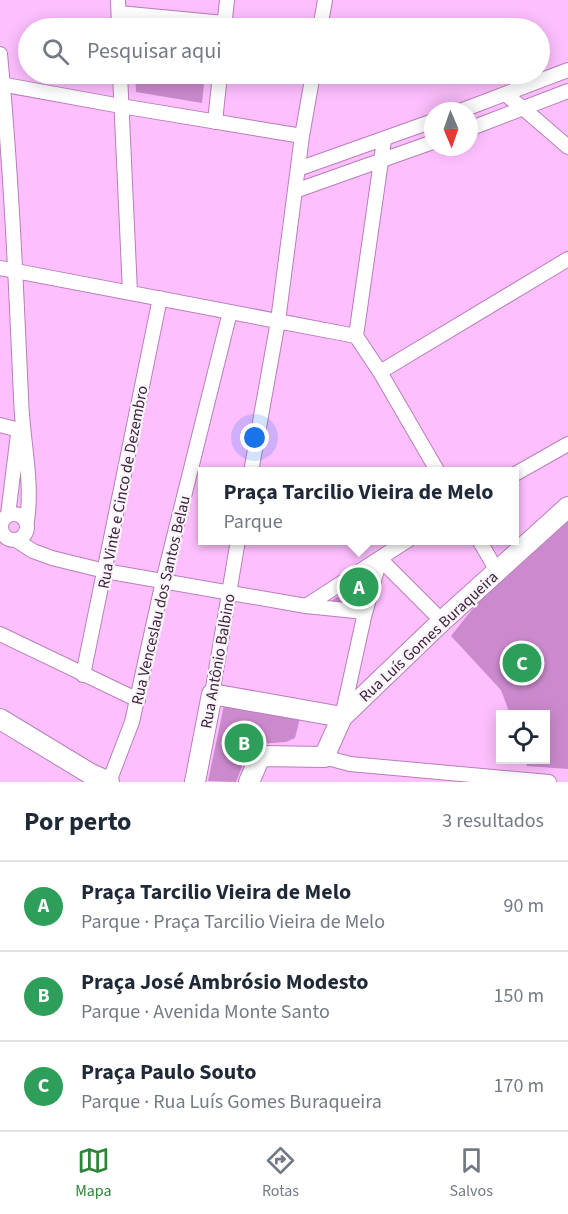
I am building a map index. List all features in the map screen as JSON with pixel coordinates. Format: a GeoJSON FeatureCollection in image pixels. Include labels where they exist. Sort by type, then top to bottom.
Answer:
{"type":"FeatureCollection","features":[{"type":"Feature","properties":{"kind":"main road","name":"Rua Luís Gomes Buraqueira"},"geometry":{"type":"LineString","coordinates":[[342,717],[442,621],[568,507]]}},
{"type":"Feature","properties":{"kind":"main road"},"geometry":{"type":"LineString","coordinates":[[212,694],[342,717],[324,757],[264,756],[259,759],[249,782]]}},
{"type":"Feature","properties":{"kind":"main road","name":"Rua Antônio Balbino"},"geometry":{"type":"LineString","coordinates":[[195,782],[212,694]]}},
{"type":"Feature","properties":{"kind":"main road"},"geometry":{"type":"LineString","coordinates":[[0,719],[88,773],[109,782]]}},
{"type":"Feature","properties":{"kind":"street"},"geometry":{"type":"LineString","coordinates":[[225,18],[227,0]]}},
{"type":"Feature","properties":{"kind":"street"},"geometry":{"type":"LineString","coordinates":[[322,18],[325,0]]}},
{"type":"Feature","properties":{"kind":"street"},"geometry":{"type":"LineString","coordinates":[[118,6],[182,18]]}},
{"type":"Feature","properties":{"kind":"street"},"geometry":{"type":"LineString","coordinates":[[0,54],[4,163],[15,271],[21,426],[29,475],[27,530],[25,535],[16,540]]}},
{"type":"Feature","properties":{"kind":"street"},"geometry":{"type":"LineString","coordinates":[[550,77],[568,70]]}},
{"type":"Feature","properties":{"kind":"street"},"geometry":{"type":"LineString","coordinates":[[1,84],[302,136]]}},
{"type":"Feature","properties":{"kind":"street"},"geometry":{"type":"LineString","coordinates":[[120,84],[130,292]]}},
{"type":"Feature","properties":{"kind":"street"},"geometry":{"type":"LineString","coordinates":[[215,122],[218,84]]}},
{"type":"Feature","properties":{"kind":"street"},"geometry":{"type":"LineString","coordinates":[[252,467],[278,321],[302,136],[311,84]]}},
{"type":"Feature","properties":{"kind":"street"},"geometry":{"type":"LineString","coordinates":[[478,104],[531,84]]}},
{"type":"Feature","properties":{"kind":"street"},"geometry":{"type":"LineString","coordinates":[[478,126],[568,91]]}},
{"type":"Feature","properties":{"kind":"street"},"geometry":{"type":"LineString","coordinates":[[505,94],[568,147]]}},
{"type":"Feature","properties":{"kind":"street"},"geometry":{"type":"LineString","coordinates":[[298,169],[424,125]]}},
{"type":"Feature","properties":{"kind":"street"},"geometry":{"type":"LineString","coordinates":[[384,140],[356,336],[380,372],[436,467]]}},
{"type":"Feature","properties":{"kind":"street"},"geometry":{"type":"LineString","coordinates":[[295,191],[424,145]]}},
{"type":"Feature","properties":{"kind":"street"},"geometry":{"type":"LineString","coordinates":[[380,372],[568,259]]}},
{"type":"Feature","properties":{"kind":"street"},"geometry":{"type":"LineString","coordinates":[[0,268],[356,336]]}},
{"type":"Feature","properties":{"kind":"street","name":"Rua Vinte e Cinco de Dezembro"},"geometry":{"type":"LineString","coordinates":[[83,675],[160,298]]}},
{"type":"Feature","properties":{"kind":"street","name":"Rua Venceslau dos Santos Belau"},"geometry":{"type":"LineString","coordinates":[[109,782],[138,700],[163,581],[230,312]]}},
{"type":"Feature","properties":{"kind":"street"},"geometry":{"type":"LineString","coordinates":[[0,425],[21,426]]}},
{"type":"Feature","properties":{"kind":"street"},"geometry":{"type":"LineString","coordinates":[[21,426],[2,523],[2,534],[11,540],[16,540],[33,551],[52,558],[105,571],[306,606],[365,612]]}},
{"type":"Feature","properties":{"kind":"street"},"geometry":{"type":"LineString","coordinates":[[519,472],[568,444]]}},
{"type":"Feature","properties":{"kind":"street"},"geometry":{"type":"LineString","coordinates":[[4,517],[13,513],[27,520]]}},
{"type":"Feature","properties":{"kind":"street","name":"Rua Antônio Balbino"},"geometry":{"type":"LineString","coordinates":[[212,694],[237,545]]}},
{"type":"Feature","properties":{"kind":"street"},"geometry":{"type":"LineString","coordinates":[[306,606],[401,545]]}},
{"type":"Feature","properties":{"kind":"street"},"geometry":{"type":"LineString","coordinates":[[482,545],[497,571]]}},
{"type":"Feature","properties":{"kind":"street"},"geometry":{"type":"LineString","coordinates":[[342,717],[365,612],[380,559]]}},
{"type":"Feature","properties":{"kind":"street"},"geometry":{"type":"LineString","coordinates":[[380,559],[442,621]]}},
{"type":"Feature","properties":{"kind":"street"},"geometry":{"type":"LineString","coordinates":[[0,634],[138,700]]}},
{"type":"Feature","properties":{"kind":"street"},"geometry":{"type":"LineString","coordinates":[[324,757],[350,764],[549,782]]}},
{"type":"Feature","properties":{"kind":"shaded area"},"geometry":{"type":"Polygon","coordinates":[[[136,84],[204,84],[202,103],[136,92],[136,84]]]}},
{"type":"Feature","properties":{"kind":"shaded area"},"geometry":{"type":"Polygon","coordinates":[[[568,519],[568,769],[527,766],[526,764],[550,764],[550,710],[508,710],[501,690],[451,636],[482,597],[568,519]]]}},
{"type":"Feature","properties":{"kind":"shaded area"},"geometry":{"type":"Polygon","coordinates":[[[373,573],[355,608],[331,601],[373,573]]]}},
{"type":"Feature","properties":{"kind":"shaded area"},"geometry":{"type":"Polygon","coordinates":[[[224,705],[300,718],[295,738],[286,742],[259,744],[249,749],[236,782],[208,781],[224,705]]]}},
{"type":"Feature","properties":{"kind":"place","name":"Praça Tarcilio Vieira de Melo"},"geometry":{"type":"Point","coordinates":[359,587]}},
{"type":"Feature","properties":{"kind":"place","name":"Praça Paulo Souto"},"geometry":{"type":"Point","coordinates":[522,663]}},
{"type":"Feature","properties":{"kind":"place","name":"Praça José Ambrósio Modesto"},"geometry":{"type":"Point","coordinates":[244,743]}}]}
